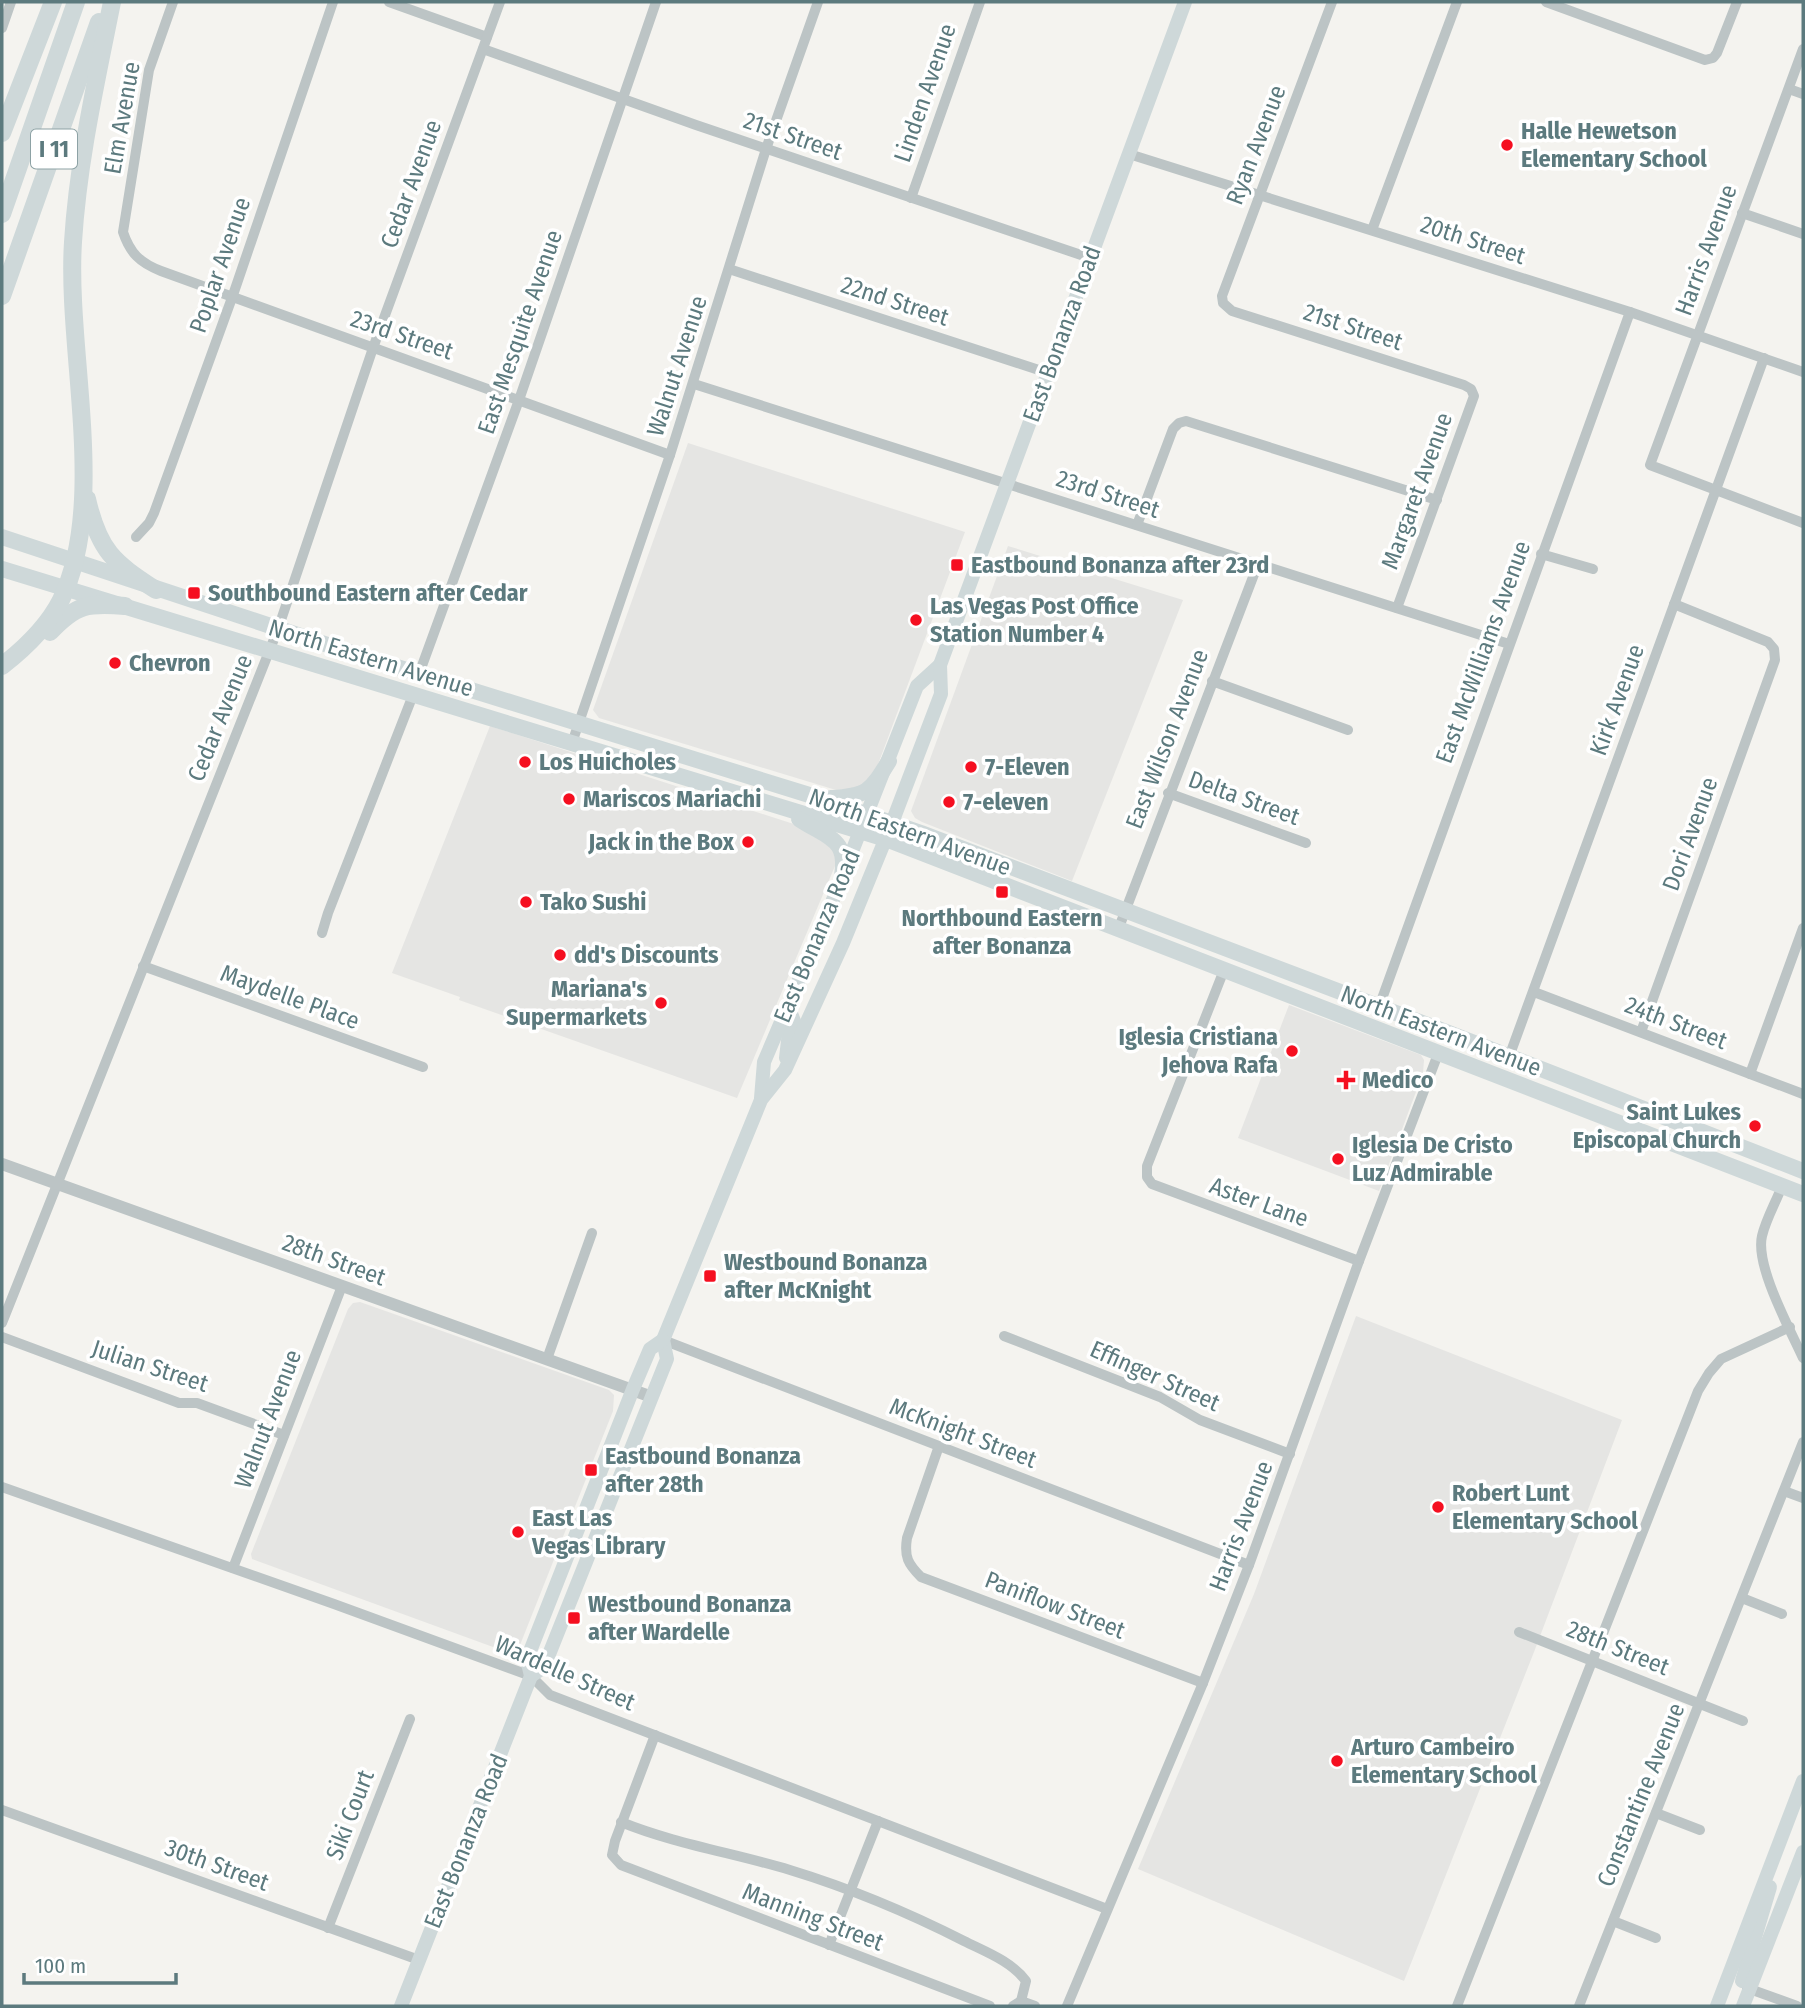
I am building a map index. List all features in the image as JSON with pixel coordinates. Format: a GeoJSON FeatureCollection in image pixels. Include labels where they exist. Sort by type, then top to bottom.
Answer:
{"type":"FeatureCollection","features":[{"type":"Feature","properties":{"kind":"highway"},"geometry":{"type":"LineString","coordinates":[[2,133],[53,2]]}},
{"type":"Feature","properties":{"kind":"highway","name":"I 11"},"geometry":{"type":"LineString","coordinates":[[2,214],[76,2]]}},
{"type":"Feature","properties":{"kind":"highway","name":"I 11"},"geometry":{"type":"LineString","coordinates":[[2,296],[106,2]]}},
{"type":"Feature","properties":{"kind":"highway"},"geometry":{"type":"LineString","coordinates":[[7,663],[43,628],[66,588],[76,561],[82,478],[72,303],[72,245],[77,186],[112,2]]}},
{"type":"Feature","properties":{"kind":"highway"},"geometry":{"type":"LineString","coordinates":[[82,478],[93,523],[106,550],[120,565],[156,590]]}},
{"type":"Feature","properties":{"kind":"highway"},"geometry":{"type":"LineString","coordinates":[[7,663],[27,656],[76,608],[100,604],[125,606]]}},
{"type":"Feature","properties":{"kind":"main road","name":"East Bonanza Road"},"geometry":{"type":"LineString","coordinates":[[531,1676],[527,1659],[650,1349],[663,1340],[761,1100],[785,1070],[843,943],[886,839],[941,694],[940,665],[1185,2]]}},
{"type":"Feature","properties":{"kind":"main road","name":"North Eastern Avenue"},"geometry":{"type":"LineString","coordinates":[[2,537],[156,590],[892,823],[1803,1171]]}},
{"type":"Feature","properties":{"kind":"main road","name":"North Eastern Avenue"},"geometry":{"type":"LineString","coordinates":[[2,569],[886,839],[1803,1194]]}},
{"type":"Feature","properties":{"kind":"main road","name":"East Bonanza Road"},"geometry":{"type":"LineString","coordinates":[[761,1100],[764,1062],[868,815],[917,686],[940,665]]}},
{"type":"Feature","properties":{"kind":"main road"},"geometry":{"type":"LineString","coordinates":[[627,760],[643,754],[680,764],[690,758]]}},
{"type":"Feature","properties":{"kind":"main road"},"geometry":{"type":"LineString","coordinates":[[819,798],[852,797],[864,793],[876,783],[889,761]]}},
{"type":"Feature","properties":{"kind":"main road"},"geometry":{"type":"LineString","coordinates":[[779,806],[838,842],[845,860],[841,881]]}},
{"type":"Feature","properties":{"kind":"main road"},"geometry":{"type":"LineString","coordinates":[[1283,993],[1371,1013],[1379,1007]]}},
{"type":"Feature","properties":{"kind":"main road"},"geometry":{"type":"LineString","coordinates":[[785,1070],[789,1032],[794,1021],[789,1006]]}},
{"type":"Feature","properties":{"kind":"main road"},"geometry":{"type":"LineString","coordinates":[[1438,1054],[1456,1049],[1520,1074],[1541,1069]]}},
{"type":"Feature","properties":{"kind":"main road"},"geometry":{"type":"LineString","coordinates":[[1782,1186],[1803,1181]]}},
{"type":"Feature","properties":{"kind":"main road","name":"East Bonanza Road"},"geometry":{"type":"LineString","coordinates":[[401,2006],[531,1676],[544,1667],[667,1359],[663,1340]]}},
{"type":"Feature","properties":{"kind":"main road"},"geometry":{"type":"LineString","coordinates":[[1743,2006],[1739,1985],[1768,1897],[1778,1847],[1803,1781]]}},
{"type":"Feature","properties":{"kind":"main road"},"geometry":{"type":"LineString","coordinates":[[1717,2006],[1739,1985],[1803,1852]]}},
{"type":"Feature","properties":{"kind":"street"},"geometry":{"type":"LineString","coordinates":[[2,28],[11,2]]}},
{"type":"Feature","properties":{"kind":"street","name":"Elm Avenue"},"geometry":{"type":"LineString","coordinates":[[127,244],[124,232],[149,70],[173,2]]}},
{"type":"Feature","properties":{"kind":"street","name":"Poplar Avenue"},"geometry":{"type":"LineString","coordinates":[[136,537],[154,513],[233,295],[333,2]]}},
{"type":"Feature","properties":{"kind":"street"},"geometry":{"type":"LineString","coordinates":[[389,2],[487,37]]}},
{"type":"Feature","properties":{"kind":"street","name":"Cedar Avenue"},"geometry":{"type":"LineString","coordinates":[[2,1323],[270,651],[373,348],[499,2]]}},
{"type":"Feature","properties":{"kind":"street","name":"East Mesquite Avenue"},"geometry":{"type":"LineString","coordinates":[[419,674],[519,400],[656,2]]}},
{"type":"Feature","properties":{"kind":"street","name":"Walnut Avenue"},"geometry":{"type":"LineString","coordinates":[[572,743],[694,384],[766,149],[818,2]]}},
{"type":"Feature","properties":{"kind":"street","name":"Linden Avenue"},"geometry":{"type":"LineString","coordinates":[[911,198],[980,2]]}},
{"type":"Feature","properties":{"kind":"street","name":"Ryan Avenue"},"geometry":{"type":"LineString","coordinates":[[1223,303],[1222,296],[1332,2]]}},
{"type":"Feature","properties":{"kind":"street"},"geometry":{"type":"LineString","coordinates":[[1372,230],[1457,2]]}},
{"type":"Feature","properties":{"kind":"street"},"geometry":{"type":"LineString","coordinates":[[1546,2],[1705,60],[1713,58],[1717,53],[1737,2]]}},
{"type":"Feature","properties":{"kind":"street","name":"21st Street"},"geometry":{"type":"LineString","coordinates":[[483,49],[766,149],[1090,258]]}},
{"type":"Feature","properties":{"kind":"street","name":"Harris Avenue"},"geometry":{"type":"LineString","coordinates":[[1716,490],[1650,465],[1803,49]]}},
{"type":"Feature","properties":{"kind":"street"},"geometry":{"type":"LineString","coordinates":[[1789,89],[1803,94]]}},
{"type":"Feature","properties":{"kind":"street","name":"20th Street"},"geometry":{"type":"LineString","coordinates":[[1129,154],[1630,312],[1803,372]]}},
{"type":"Feature","properties":{"kind":"street"},"geometry":{"type":"LineString","coordinates":[[1742,213],[1803,234]]}},
{"type":"Feature","properties":{"kind":"street","name":"23rd Street"},"geometry":{"type":"LineString","coordinates":[[127,244],[133,254],[148,266],[670,455]]}},
{"type":"Feature","properties":{"kind":"street","name":"22nd Street"},"geometry":{"type":"LineString","coordinates":[[730,269],[1048,373]]}},
{"type":"Feature","properties":{"kind":"street","name":"21st Street"},"geometry":{"type":"LineString","coordinates":[[1223,303],[1232,311],[1464,384],[1471,389]]}},
{"type":"Feature","properties":{"kind":"street","name":"East McWilliams Avenue"},"geometry":{"type":"LineString","coordinates":[[1379,1007],[1630,312]]}},
{"type":"Feature","properties":{"kind":"street","name":"Kirk Avenue"},"geometry":{"type":"LineString","coordinates":[[1509,1057],[1764,358]]}},
{"type":"Feature","properties":{"kind":"street","name":"23rd Street"},"geometry":{"type":"LineString","coordinates":[[694,384],[1509,644]]}},
{"type":"Feature","properties":{"kind":"street","name":"Margaret Avenue"},"geometry":{"type":"LineString","coordinates":[[1397,608],[1474,396],[1471,389]]}},
{"type":"Feature","properties":{"kind":"street"},"geometry":{"type":"LineString","coordinates":[[1137,525],[1173,429],[1186,421],[1437,500]]}},
{"type":"Feature","properties":{"kind":"street"},"geometry":{"type":"LineString","coordinates":[[1716,490],[1803,523]]}},
{"type":"Feature","properties":{"kind":"street"},"geometry":{"type":"LineString","coordinates":[[1541,554],[1593,569]]}},
{"type":"Feature","properties":{"kind":"street","name":"East Wilson Avenue"},"geometry":{"type":"LineString","coordinates":[[1118,930],[1168,793],[1258,564]]}},
{"type":"Feature","properties":{"kind":"street","name":"Dori Avenue"},"geometry":{"type":"LineString","coordinates":[[1641,1032],[1775,660],[1774,649],[1768,642],[1674,604]]}},
{"type":"Feature","properties":{"kind":"street"},"geometry":{"type":"LineString","coordinates":[[1212,681],[1348,730]]}},
{"type":"Feature","properties":{"kind":"street"},"geometry":{"type":"LineString","coordinates":[[322,933],[413,695]]}},
{"type":"Feature","properties":{"kind":"street","name":"Delta Street"},"geometry":{"type":"LineString","coordinates":[[1168,793],[1306,843]]}},
{"type":"Feature","properties":{"kind":"street"},"geometry":{"type":"LineString","coordinates":[[1750,1074],[1803,929]]}},
{"type":"Feature","properties":{"kind":"street","name":"Maydelle Place"},"geometry":{"type":"LineString","coordinates":[[143,966],[423,1067]]}},
{"type":"Feature","properties":{"kind":"street","name":"Aster Lane"},"geometry":{"type":"LineString","coordinates":[[1224,970],[1147,1166],[1147,1177],[1152,1184],[1359,1261]]}},
{"type":"Feature","properties":{"kind":"street","name":"24th Street"},"geometry":{"type":"LineString","coordinates":[[1534,992],[1803,1094]]}},
{"type":"Feature","properties":{"kind":"street","name":"Harris Avenue"},"geometry":{"type":"LineString","coordinates":[[1067,2006],[1203,1683],[1249,1565],[1359,1261],[1438,1054]]}},
{"type":"Feature","properties":{"kind":"street","name":"28th Street"},"geometry":{"type":"LineString","coordinates":[[2,1164],[652,1397]]}},
{"type":"Feature","properties":{"kind":"street"},"geometry":{"type":"LineString","coordinates":[[1782,1186],[1762,1237],[1762,1254],[1766,1273],[1803,1358]]}},
{"type":"Feature","properties":{"kind":"street"},"geometry":{"type":"LineString","coordinates":[[547,1359],[592,1233]]}},
{"type":"Feature","properties":{"kind":"street","name":"Walnut Avenue"},"geometry":{"type":"LineString","coordinates":[[233,1568],[342,1286]]}},
{"type":"Feature","properties":{"kind":"street"},"geometry":{"type":"LineString","coordinates":[[1457,2006],[1698,1391],[1721,1359],[1790,1327]]}},
{"type":"Feature","properties":{"kind":"street","name":"Effinger Street"},"geometry":{"type":"LineString","coordinates":[[1004,1336],[1160,1397],[1200,1420],[1290,1454]]}},
{"type":"Feature","properties":{"kind":"street","name":"Julian Street"},"geometry":{"type":"LineString","coordinates":[[2,1337],[179,1403],[197,1404],[284,1435]]}},
{"type":"Feature","properties":{"kind":"street","name":"McKnight Street"},"geometry":{"type":"LineString","coordinates":[[663,1340],[1249,1565]]}},
{"type":"Feature","properties":{"kind":"street","name":"Constantine Avenue"},"geometry":{"type":"LineString","coordinates":[[1579,2006],[1803,1442]]}},
{"type":"Feature","properties":{"kind":"street","name":"Paniflow Street"},"geometry":{"type":"LineString","coordinates":[[939,1446],[907,1538],[905,1551],[908,1564],[921,1577],[1203,1683]]}},
{"type":"Feature","properties":{"kind":"street","name":"Wardelle Street"},"geometry":{"type":"LineString","coordinates":[[2,1487],[531,1676],[550,1695],[1107,1909]]}},
{"type":"Feature","properties":{"kind":"street"},"geometry":{"type":"LineString","coordinates":[[1784,1491],[1803,1498]]}},
{"type":"Feature","properties":{"kind":"street"},"geometry":{"type":"LineString","coordinates":[[1742,1598],[1782,1614]]}},
{"type":"Feature","properties":{"kind":"street","name":"28th Street"},"geometry":{"type":"LineString","coordinates":[[1519,1632],[1743,1721]]}},
{"type":"Feature","properties":{"kind":"street","name":"Siki Court"},"geometry":{"type":"LineString","coordinates":[[328,1928],[410,1718]]}},
{"type":"Feature","properties":{"kind":"street"},"geometry":{"type":"LineString","coordinates":[[655,1735],[621,1822],[654,1836],[791,1870],[850,1891],[950,1933],[1017,1969],[1026,1981],[1017,2003],[1035,2006]]}},
{"type":"Feature","properties":{"kind":"street","name":"30th Street"},"geometry":{"type":"LineString","coordinates":[[2,1810],[419,1960]]}},
{"type":"Feature","properties":{"kind":"street"},"geometry":{"type":"LineString","coordinates":[[1656,1812],[1700,1830]]}},
{"type":"Feature","properties":{"kind":"street"},"geometry":{"type":"LineString","coordinates":[[828,1945],[878,1821]]}},
{"type":"Feature","properties":{"kind":"street","name":"Manning Street"},"geometry":{"type":"LineString","coordinates":[[621,1822],[612,1855],[621,1865],[990,2006]]}},
{"type":"Feature","properties":{"kind":"street"},"geometry":{"type":"LineString","coordinates":[[1614,1921],[1656,1938]]}},
{"type":"Feature","properties":{"kind":"street"},"geometry":{"type":"LineString","coordinates":[[1739,1985],[1797,2006]]}},
{"type":"Feature","properties":{"kind":"shaded area"},"geometry":{"type":"Polygon","coordinates":[[[688,443],[965,532],[874,775],[859,789],[836,790],[599,718],[593,710],[688,443]]]}},
{"type":"Feature","properties":{"kind":"shaded area"},"geometry":{"type":"Polygon","coordinates":[[[1008,546],[1183,600],[1072,881],[922,822],[915,818],[911,811],[1008,546]]]}},
{"type":"Feature","properties":{"kind":"shaded area"},"geometry":{"type":"Polygon","coordinates":[[[490,726],[803,827],[835,851],[835,866],[737,1098],[459,1000],[460,997],[392,973],[490,726]]]}},
{"type":"Feature","properties":{"kind":"shaded area"},"geometry":{"type":"Polygon","coordinates":[[[1289,1005],[1421,1055],[1424,1060],[1423,1073],[1379,1191],[1238,1138],[1289,1005]]]}},
{"type":"Feature","properties":{"kind":"shaded area"},"geometry":{"type":"Polygon","coordinates":[[[360,1302],[609,1390],[614,1395],[613,1411],[520,1645],[515,1651],[504,1651],[252,1559],[251,1554],[348,1309],[353,1303],[360,1302]]]}},
{"type":"Feature","properties":{"kind":"shaded area"},"geometry":{"type":"Polygon","coordinates":[[[1356,1316],[1622,1420],[1404,1981],[1138,1869],[1254,1594],[1356,1316]]]}},
{"type":"Feature","properties":{"kind":"place","name":"Halle Hewetson Elementary School"},"geometry":{"type":"Point","coordinates":[1507,145]}},
{"type":"Feature","properties":{"kind":"place","name":"Eastbound Bonanza after 23rd"},"geometry":{"type":"Point","coordinates":[957,565]}},
{"type":"Feature","properties":{"kind":"place","name":"Southbound Eastern after Cedar"},"geometry":{"type":"Point","coordinates":[194,593]}},
{"type":"Feature","properties":{"kind":"place","name":"Las Vegas Post Office Station Number 4"},"geometry":{"type":"Point","coordinates":[916,620]}},
{"type":"Feature","properties":{"kind":"place","name":"Chevron"},"geometry":{"type":"Point","coordinates":[115,663]}},
{"type":"Feature","properties":{"kind":"place","name":"Los Huicholes"},"geometry":{"type":"Point","coordinates":[525,762]}},
{"type":"Feature","properties":{"kind":"place","name":"7-Eleven"},"geometry":{"type":"Point","coordinates":[971,767]}},
{"type":"Feature","properties":{"kind":"place","name":"Mariscos Mariachi"},"geometry":{"type":"Point","coordinates":[569,799]}},
{"type":"Feature","properties":{"kind":"place","name":"7-eleven"},"geometry":{"type":"Point","coordinates":[949,802]}},
{"type":"Feature","properties":{"kind":"place","name":"Jack in the Box"},"geometry":{"type":"Point","coordinates":[748,842]}},
{"type":"Feature","properties":{"kind":"place","name":"Northbound Eastern after Bonanza"},"geometry":{"type":"Point","coordinates":[1002,892]}},
{"type":"Feature","properties":{"kind":"place","name":"Tako Sushi"},"geometry":{"type":"Point","coordinates":[526,902]}},
{"type":"Feature","properties":{"kind":"place","name":"dd's Discounts"},"geometry":{"type":"Point","coordinates":[560,955]}},
{"type":"Feature","properties":{"kind":"place","name":"Mariana's Supermarkets"},"geometry":{"type":"Point","coordinates":[661,1003]}},
{"type":"Feature","properties":{"kind":"place","name":"Iglesia Cristiana Jehova Rafa"},"geometry":{"type":"Point","coordinates":[1292,1051]}},
{"type":"Feature","properties":{"kind":"place","name":"Medico"},"geometry":{"type":"Point","coordinates":[1346,1080]}},
{"type":"Feature","properties":{"kind":"place","name":"Saint Lukes Episcopal Church"},"geometry":{"type":"Point","coordinates":[1755,1126]}},
{"type":"Feature","properties":{"kind":"place","name":"Iglesia De Cristo Luz Admirable"},"geometry":{"type":"Point","coordinates":[1338,1159]}},
{"type":"Feature","properties":{"kind":"place","name":"Westbound Bonanza after McKnight"},"geometry":{"type":"Point","coordinates":[710,1276]}},
{"type":"Feature","properties":{"kind":"place","name":"Eastbound Bonanza after 28th"},"geometry":{"type":"Point","coordinates":[591,1470]}},
{"type":"Feature","properties":{"kind":"place","name":"Robert Lunt Elementary School"},"geometry":{"type":"Point","coordinates":[1438,1507]}},
{"type":"Feature","properties":{"kind":"place","name":"East Las Vegas Library"},"geometry":{"type":"Point","coordinates":[518,1532]}},
{"type":"Feature","properties":{"kind":"place","name":"Westbound Bonanza after Wardelle"},"geometry":{"type":"Point","coordinates":[574,1618]}},
{"type":"Feature","properties":{"kind":"place","name":"Arturo Cambeiro Elementary School"},"geometry":{"type":"Point","coordinates":[1337,1761]}}]}
